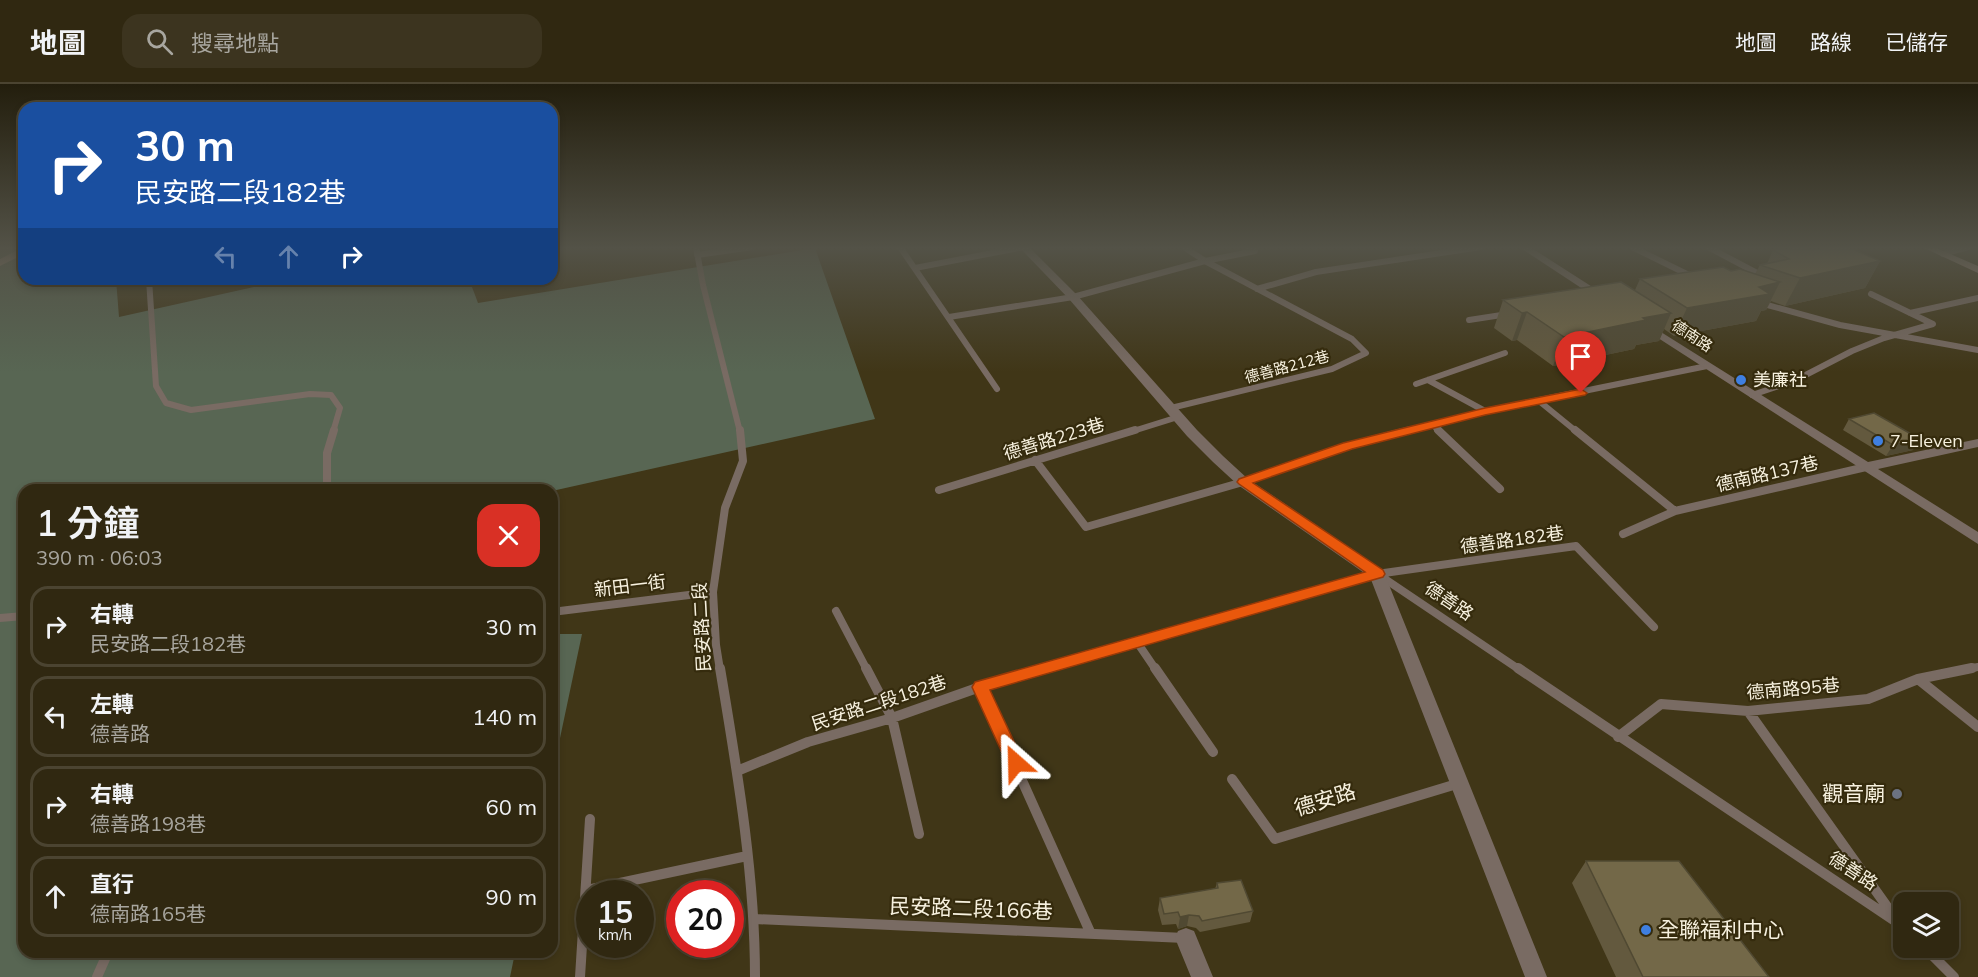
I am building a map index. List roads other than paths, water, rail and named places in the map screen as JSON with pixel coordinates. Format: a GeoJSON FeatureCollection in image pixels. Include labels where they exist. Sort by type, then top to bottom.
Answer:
{"type":"FeatureCollection","features":[{"type":"Feature","properties":{"kind":"street","name":"德善路"},"geometry":{"type":"LineString","coordinates":[[1065,289],[1192,434],[1243,482],[1377,574]]}},
{"type":"Feature","properties":{"kind":"street"},"geometry":{"type":"LineString","coordinates":[[1586,289],[1607,303]]}},
{"type":"Feature","properties":{"kind":"street","name":"德南路"},"geometry":{"type":"LineString","coordinates":[[1637,320],[1978,539]]}},
{"type":"Feature","properties":{"kind":"street"},"geometry":{"type":"LineString","coordinates":[[1866,467],[1978,443]]}},
{"type":"Feature","properties":{"kind":"street"},"geometry":{"type":"LineString","coordinates":[[1377,574],[1536,977]]}},
{"type":"Feature","properties":{"kind":"street"},"geometry":{"type":"LineString","coordinates":[[1186,938],[1202,977]]}},
{"type":"Feature","properties":{"kind":"lane"},"geometry":{"type":"LineString","coordinates":[[150,289],[156,386],[166,403],[191,410],[310,394],[331,395],[340,408],[327,453],[327,484]]}},
{"type":"Feature","properties":{"kind":"lane","name":"民安路二段"},"geometry":{"type":"LineString","coordinates":[[706,289],[740,429],[743,460],[725,508],[713,592],[716,645],[737,771],[755,919],[755,977]]}},
{"type":"Feature","properties":{"kind":"lane"},"geometry":{"type":"LineString","coordinates":[[929,289],[997,389]]}},
{"type":"Feature","properties":{"kind":"lane"},"geometry":{"type":"LineString","coordinates":[[949,317],[1073,297],[1104,289]]}},
{"type":"Feature","properties":{"kind":"lane","name":"德善路212巷"},"geometry":{"type":"LineString","coordinates":[[1175,413],[1332,369],[1366,352],[1352,339],[1257,289]]}},
{"type":"Feature","properties":{"kind":"lane"},"geometry":{"type":"LineString","coordinates":[[1752,395],[1794,381],[1852,351],[1894,335],[1934,324],[1871,294]]}},
{"type":"Feature","properties":{"kind":"lane"},"geometry":{"type":"LineString","coordinates":[[1910,313],[1978,298]]}},
{"type":"Feature","properties":{"kind":"lane"},"geometry":{"type":"LineString","coordinates":[[1754,301],[1785,311],[1894,335],[1978,350]]}},
{"type":"Feature","properties":{"kind":"lane"},"geometry":{"type":"LineString","coordinates":[[1469,320],[1515,313]]}},
{"type":"Feature","properties":{"kind":"lane"},"geometry":{"type":"LineString","coordinates":[[1416,384],[1505,353]]}},
{"type":"Feature","properties":{"kind":"lane"},"geometry":{"type":"LineString","coordinates":[[1035,460],[1086,527],[1243,482],[1348,446],[1485,411],[1707,366]]}},
{"type":"Feature","properties":{"kind":"lane"},"geometry":{"type":"LineString","coordinates":[[1428,380],[1485,411]]}},
{"type":"Feature","properties":{"kind":"lane"},"geometry":{"type":"LineString","coordinates":[[1539,401],[1675,511]]}},
{"type":"Feature","properties":{"kind":"lane","name":"德善路223巷"},"geometry":{"type":"LineString","coordinates":[[939,490],[1175,413]]}},
{"type":"Feature","properties":{"kind":"lane"},"geometry":{"type":"LineString","coordinates":[[1433,425],[1500,489]]}},
{"type":"Feature","properties":{"kind":"lane","name":"德南路137巷"},"geometry":{"type":"LineString","coordinates":[[1623,534],[1675,511],[1866,467]]}},
{"type":"Feature","properties":{"kind":"lane","name":"德善路182巷"},"geometry":{"type":"LineString","coordinates":[[1377,574],[1576,546],[1654,627]]}},
{"type":"Feature","properties":{"kind":"lane","name":"民安路二段182巷"},"geometry":{"type":"LineString","coordinates":[[737,771],[808,742],[892,718],[980,687],[1377,574]]}},
{"type":"Feature","properties":{"kind":"lane","name":"德善路"},"geometry":{"type":"LineString","coordinates":[[1377,574],[1893,919]]}},
{"type":"Feature","properties":{"kind":"lane","name":"新田一街"},"geometry":{"type":"LineString","coordinates":[[558,611],[713,592]]}},
{"type":"Feature","properties":{"kind":"lane"},"geometry":{"type":"LineString","coordinates":[[836,611],[892,718],[919,834]]}},
{"type":"Feature","properties":{"kind":"lane"},"geometry":{"type":"LineString","coordinates":[[0,618],[18,616]]}},
{"type":"Feature","properties":{"kind":"lane"},"geometry":{"type":"LineString","coordinates":[[1137,642],[1213,752]]}},
{"type":"Feature","properties":{"kind":"lane","name":"德南路95巷"},"geometry":{"type":"LineString","coordinates":[[1618,737],[1661,704],[1748,711],[1868,699],[1918,679],[1978,668]]}},
{"type":"Feature","properties":{"kind":"lane"},"geometry":{"type":"LineString","coordinates":[[1918,679],[1978,727]]}},
{"type":"Feature","properties":{"kind":"lane"},"geometry":{"type":"LineString","coordinates":[[980,687],[1091,934]]}},
{"type":"Feature","properties":{"kind":"lane"},"geometry":{"type":"LineString","coordinates":[[1748,711],[1893,914]]}},
{"type":"Feature","properties":{"kind":"lane","name":"德安路"},"geometry":{"type":"LineString","coordinates":[[1232,778],[1275,839],[1460,783]]}},
{"type":"Feature","properties":{"kind":"lane"},"geometry":{"type":"LineString","coordinates":[[587,880],[590,819]]}},
{"type":"Feature","properties":{"kind":"lane"},"geometry":{"type":"LineString","coordinates":[[634,880],[747,856]]}},
{"type":"Feature","properties":{"kind":"lane","name":"民安路二段166巷"},"geometry":{"type":"LineString","coordinates":[[755,919],[1186,938]]}},
{"type":"Feature","properties":{"kind":"lane"},"geometry":{"type":"LineString","coordinates":[[97,977],[105,958]]}},
{"type":"Feature","properties":{"kind":"lane"},"geometry":{"type":"LineString","coordinates":[[580,977],[582,958]]}},
{"type":"Feature","properties":{"kind":"lane"},"geometry":{"type":"LineString","coordinates":[[1935,958],[1954,977]]}},
{"type":"Feature","properties":{"kind":"place","name":"美廉社"},"geometry":{"type":"Point","coordinates":[1741,380]}},
{"type":"Feature","properties":{"kind":"place","name":"7-Eleven"},"geometry":{"type":"Point","coordinates":[1878,441]}},
{"type":"Feature","properties":{"kind":"place","name":"觀音廟"},"geometry":{"type":"Point","coordinates":[1897,794]}},
{"type":"Feature","properties":{"kind":"place","name":"全聯福利中心"},"geometry":{"type":"Point","coordinates":[1646,930]}}]}
